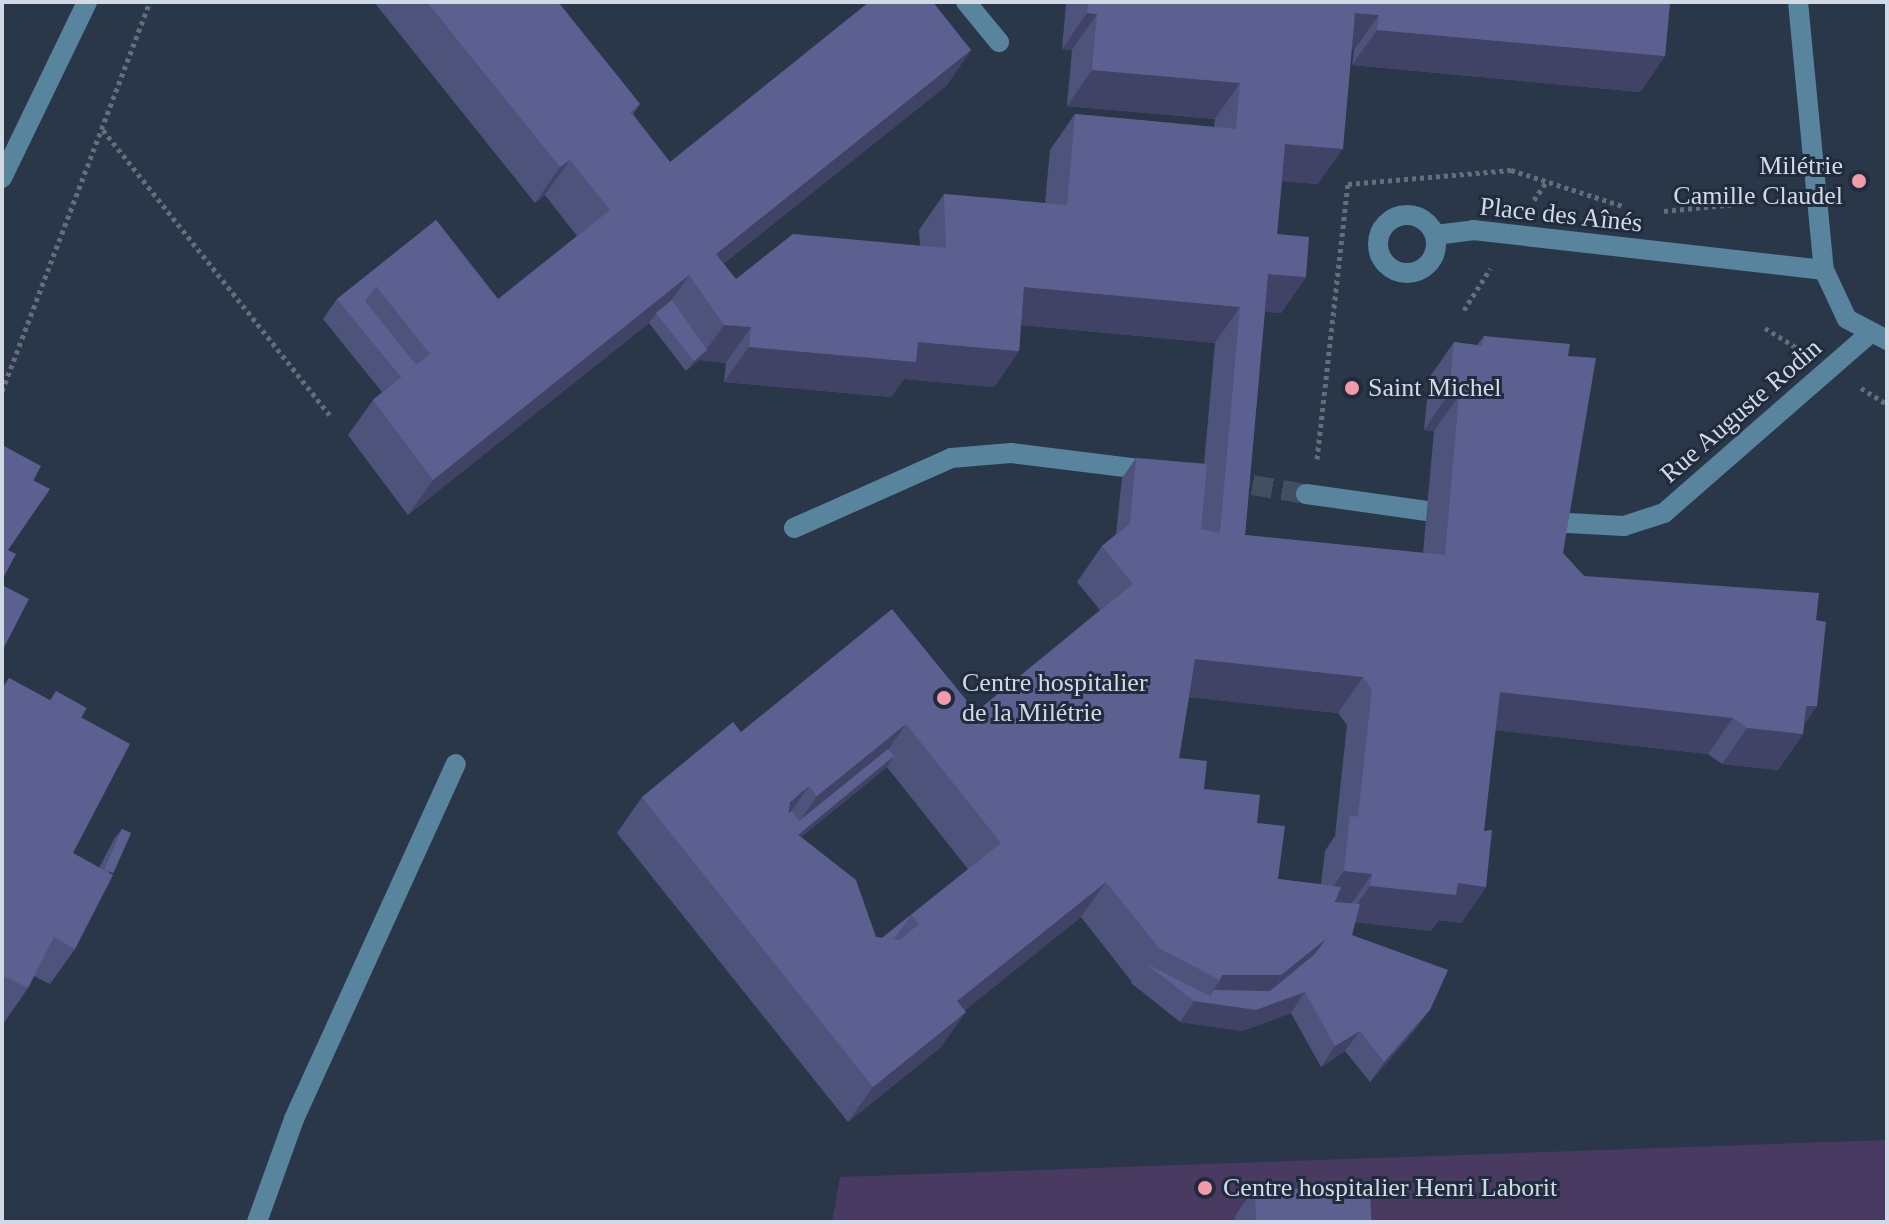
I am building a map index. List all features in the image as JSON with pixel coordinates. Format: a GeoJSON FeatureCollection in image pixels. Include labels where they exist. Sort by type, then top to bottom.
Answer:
{"type":"FeatureCollection","features":[{"type":"Feature","properties":{"kind":"street"},"geometry":{"type":"LineString","coordinates":[[2,178],[87,2]]}},
{"type":"Feature","properties":{"kind":"street"},"geometry":{"type":"LineString","coordinates":[[966,2],[999,42]]}},
{"type":"Feature","properties":{"kind":"street"},"geometry":{"type":"LineString","coordinates":[[1798,2],[1824,270],[1832,300],[1878,337]]}},
{"type":"Feature","properties":{"kind":"street","name":"Place des Aînés"},"geometry":{"type":"LineString","coordinates":[[1435,235],[1473,230],[1824,270]]}},
{"type":"Feature","properties":{"kind":"street","name":"Rue Auguste Rodin"},"geometry":{"type":"LineString","coordinates":[[1549,522],[1624,526],[1664,513],[1878,337]]}},
{"type":"Feature","properties":{"kind":"street"},"geometry":{"type":"LineString","coordinates":[[794,528],[951,458],[1011,453],[1173,473]]}},
{"type":"Feature","properties":{"kind":"street"},"geometry":{"type":"LineString","coordinates":[[1306,494],[1427,511]]}},
{"type":"Feature","properties":{"kind":"street"},"geometry":{"type":"LineString","coordinates":[[257,1222],[294,1119],[456,764]]}},
{"type":"Feature","properties":{"kind":"path"},"geometry":{"type":"LineString","coordinates":[[2,391],[150,2]]}},
{"type":"Feature","properties":{"kind":"path"},"geometry":{"type":"LineString","coordinates":[[102,130],[331,417]]}},
{"type":"Feature","properties":{"kind":"shaded area","name":"Centre hospitalier Henri Laborit"},"geometry":{"type":"Polygon","coordinates":[[[1887,1140],[1887,1222],[832,1222],[840,1177],[1887,1140]]]}},
{"type":"Feature","properties":{"kind":"building"},"geometry":{"type":"Polygon","coordinates":[[[427,2],[558,2],[640,104],[630,112],[670,162],[869,2],[933,2],[971,50],[716,254],[736,279],[793,234],[946,248],[944,194],[1067,205],[1075,114],[1236,129],[1240,83],[1092,70],[1097,14],[1087,13],[1088,2],[1670,2],[1665,56],[1377,30],[1379,15],[1355,13],[1343,149],[1285,144],[1277,234],[1309,237],[1306,277],[1268,274],[1245,535],[1445,555],[1459,395],[1449,394],[1454,342],[1482,346],[1484,336],[1570,344],[1568,356],[1596,358],[1563,553],[1584,576],[1819,593],[1816,620],[1826,622],[1817,706],[1806,706],[1803,734],[1747,728],[1733,718],[1500,692],[1484,831],[1492,830],[1486,887],[1458,883],[1456,895],[1370,886],[1372,874],[1344,871],[1350,815],[1358,817],[1372,689],[1363,677],[1195,659],[1179,758],[1207,761],[1204,789],[1260,795],[1257,823],[1285,826],[1278,879],[1341,887],[1321,935],[1326,939],[1281,975],[1222,975],[1220,980],[1159,948],[1106,882],[957,1001],[966,1012],[873,1087],[642,797],[733,722],[741,732],[892,609],[976,712],[1133,584],[1102,546],[1140,516],[1220,533],[1240,307],[1024,287],[1019,351],[918,342],[916,362],[749,347],[751,327],[724,325],[689,275],[433,480],[373,400],[430,354],[376,286],[443,232],[497,300],[610,210],[570,160],[560,167],[427,2]],[[906,724],[817,796],[809,786],[790,802],[787,826],[856,880],[876,937],[900,940],[919,924],[911,915],[1001,843],[906,724]]]}},
{"type":"Feature","properties":{"kind":"building"},"geometry":{"type":"Polygon","coordinates":[[[436,220],[498,299],[443,232],[376,286],[365,301],[416,365],[401,377],[337,299],[436,220]]]}},
{"type":"Feature","properties":{"kind":"building"},"geometry":{"type":"Polygon","coordinates":[[[672,300],[707,350],[694,361],[656,313],[672,300]]]}},
{"type":"Feature","properties":{"kind":"building"},"geometry":{"type":"Polygon","coordinates":[[[2,445],[41,466],[33,481],[2,464],[2,445]]]}},
{"type":"Feature","properties":{"kind":"building"},"geometry":{"type":"Polygon","coordinates":[[[1136,458],[1207,464],[1201,529],[1140,516],[1130,524],[1136,458]]]}},
{"type":"Feature","properties":{"kind":"building"},"geometry":{"type":"Polygon","coordinates":[[[2,464],[50,489],[8,550],[16,554],[2,580],[2,464]]]}},
{"type":"Feature","properties":{"kind":"building"},"geometry":{"type":"Polygon","coordinates":[[[2,585],[29,599],[2,651],[2,585]]]}},
{"type":"Feature","properties":{"kind":"building"},"geometry":{"type":"Polygon","coordinates":[[[9,678],[130,744],[73,853],[113,875],[75,949],[54,937],[28,988],[2,975],[2,691],[9,678]]]}},
{"type":"Feature","properties":{"kind":"building"},"geometry":{"type":"Polygon","coordinates":[[[56,691],[87,708],[81,718],[51,701],[56,691]]]}},
{"type":"Feature","properties":{"kind":"building"},"geometry":{"type":"Polygon","coordinates":[[[888,749],[894,756],[798,835],[787,826],[788,814],[792,811],[799,821],[888,749]]]}},
{"type":"Feature","properties":{"kind":"building"},"geometry":{"type":"Polygon","coordinates":[[[122,829],[131,833],[113,873],[104,869],[122,829]]]}},
{"type":"Feature","properties":{"kind":"building"},"geometry":{"type":"Polygon","coordinates":[[[978,861],[911,915],[894,939],[882,938],[978,861]]]}},
{"type":"Feature","properties":{"kind":"building"},"geometry":{"type":"Polygon","coordinates":[[[1334,902],[1360,904],[1352,935],[1448,970],[1430,1010],[1384,1062],[1360,1031],[1335,1046],[1305,992],[1256,1010],[1194,1001],[1145,963],[1210,996],[1214,990],[1270,991],[1315,954],[1326,939],[1321,935],[1334,902]]]}},
{"type":"Feature","properties":{"kind":"building"},"geometry":{"type":"Polygon","coordinates":[[[1370,1186],[1371,1222],[1256,1222],[1255,1190],[1370,1186]]]}},
{"type":"Feature","properties":{"kind":"tunnel"},"geometry":{"type":"LineString","coordinates":[[1223,480],[1306,494]]}},
{"type":"Feature","properties":{"kind":"place","name":"Milétrie Camille Claudel"},"geometry":{"type":"Point","coordinates":[1859,181]}},
{"type":"Feature","properties":{"kind":"place","name":"Saint Michel"},"geometry":{"type":"Point","coordinates":[1352,388]}},
{"type":"Feature","properties":{"kind":"place","name":"Centre hospitalier de la Milétrie"},"geometry":{"type":"Point","coordinates":[944,698]}},
{"type":"Feature","properties":{"kind":"place","name":"Centre hospitalier Henri Laborit"},"geometry":{"type":"Point","coordinates":[1205,1188]}}]}
